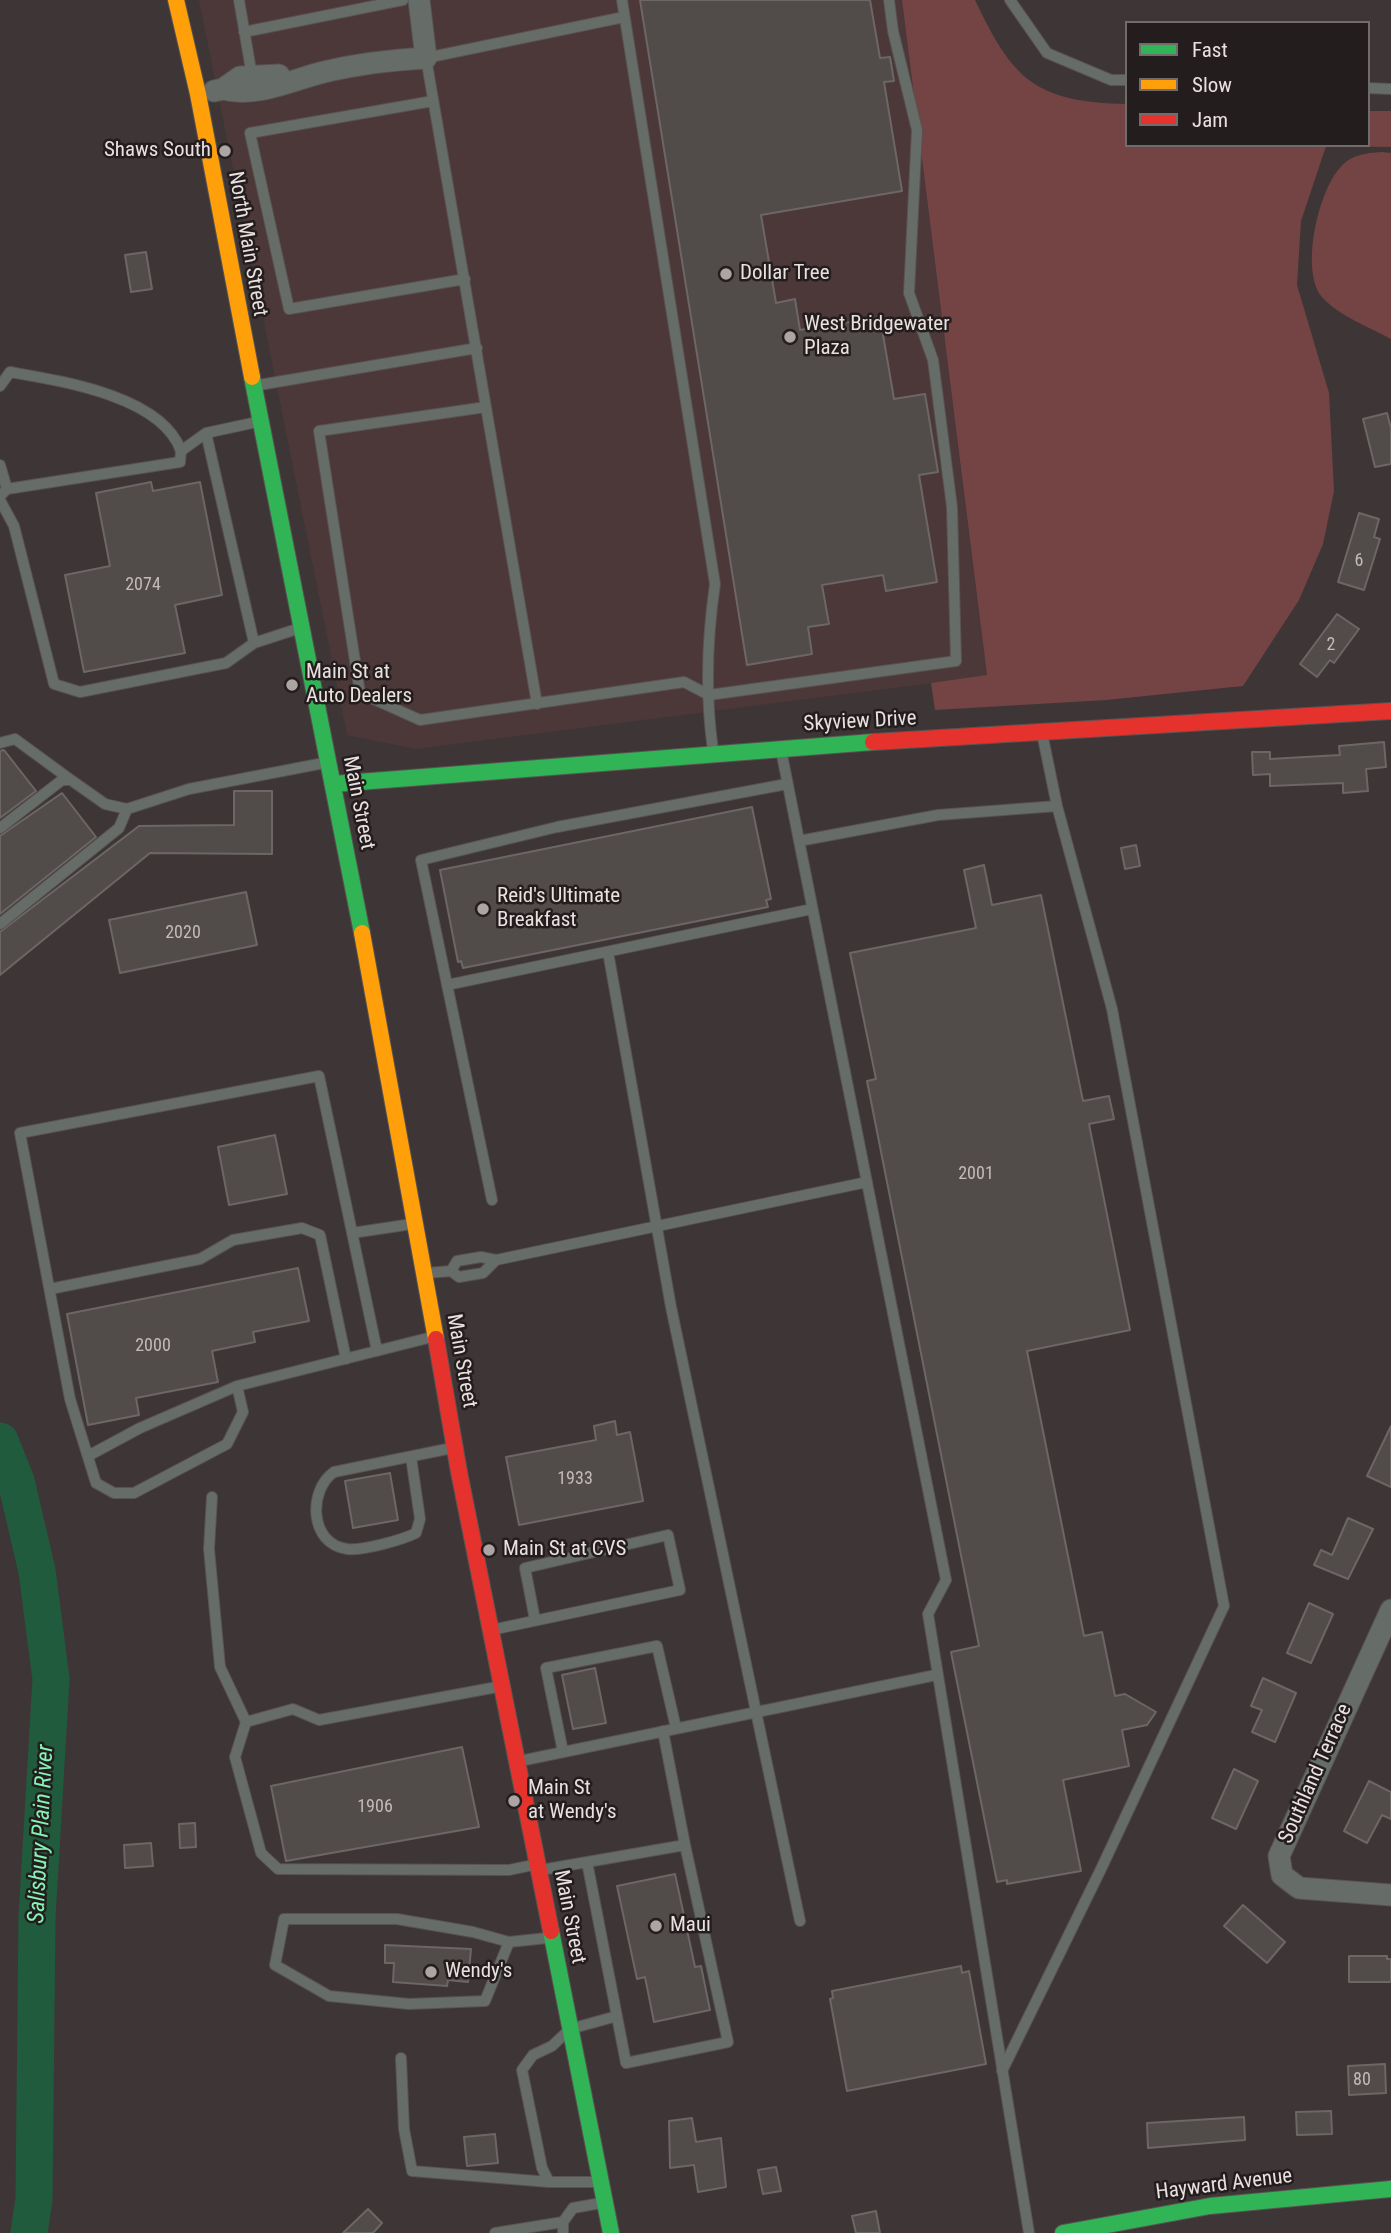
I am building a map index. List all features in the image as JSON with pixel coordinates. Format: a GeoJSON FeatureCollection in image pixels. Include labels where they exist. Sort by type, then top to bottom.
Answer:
{"type":"FeatureCollection","features":[{"type":"Feature","properties":{"kind":"main road","name":"North Main Street"},"geometry":{"type":"LineString","coordinates":[[176,0],[198,94],[253,386],[277,496]]}},
{"type":"Feature","properties":{"kind":"main road","name":"Main Street"},"geometry":{"type":"LineString","coordinates":[[277,496],[388,1063],[455,1448],[611,2233]]}},
{"type":"Feature","properties":{"kind":"main road","name":"Skyview Drive"},"geometry":{"type":"LineString","coordinates":[[332,784],[780,747],[1391,710]]}},
{"type":"Feature","properties":{"kind":"main road","name":"Hayward Avenue"},"geometry":{"type":"LineString","coordinates":[[1063,2233],[1210,2206],[1391,2189]]}},
{"type":"Feature","properties":{"kind":"street"},"geometry":{"type":"LineString","coordinates":[[223,89],[242,94],[326,72],[395,59],[426,58],[419,0]]}},
{"type":"Feature","properties":{"kind":"street"},"geometry":{"type":"LineString","coordinates":[[198,94],[223,89],[240,77],[326,72]]}},
{"type":"Feature","properties":{"kind":"street","name":"Southland Terrace"},"geometry":{"type":"LineString","coordinates":[[1391,1609],[1279,1856],[1282,1875],[1299,1888],[1391,1895]]}},
{"type":"Feature","properties":{"kind":"lane"},"geometry":{"type":"LineString","coordinates":[[239,0],[252,76]]}},
{"type":"Feature","properties":{"kind":"lane"},"geometry":{"type":"LineString","coordinates":[[244,32],[403,0]]}},
{"type":"Feature","properties":{"kind":"lane"},"geometry":{"type":"LineString","coordinates":[[622,0],[715,584],[708,633],[708,715],[713,752]]}},
{"type":"Feature","properties":{"kind":"lane"},"geometry":{"type":"LineString","coordinates":[[486,407],[319,431],[360,693],[420,720],[684,682],[709,695],[956,661],[951,493],[933,360],[909,293],[918,130],[893,31],[889,0]]}},
{"type":"Feature","properties":{"kind":"lane"},"geometry":{"type":"LineString","coordinates":[[1010,0],[1048,53],[1111,80],[1125,80]]}},
{"type":"Feature","properties":{"kind":"lane"},"geometry":{"type":"LineString","coordinates":[[537,704],[426,58],[624,17]]}},
{"type":"Feature","properties":{"kind":"lane"},"geometry":{"type":"LineString","coordinates":[[1370,88],[1391,89]]}},
{"type":"Feature","properties":{"kind":"lane"},"geometry":{"type":"LineString","coordinates":[[433,101],[250,133],[289,309],[465,279]]}},
{"type":"Feature","properties":{"kind":"lane"},"geometry":{"type":"LineString","coordinates":[[253,386],[477,348]]}},
{"type":"Feature","properties":{"kind":"lane"},"geometry":{"type":"LineString","coordinates":[[0,386],[10,372],[91,386],[163,421],[176,434],[181,451],[180,462],[2,495]]}},
{"type":"Feature","properties":{"kind":"lane"},"geometry":{"type":"LineString","coordinates":[[181,451],[206,433],[260,421]]}},
{"type":"Feature","properties":{"kind":"lane"},"geometry":{"type":"LineString","coordinates":[[206,433],[254,643]]}},
{"type":"Feature","properties":{"kind":"lane"},"geometry":{"type":"LineString","coordinates":[[0,465],[2,495],[14,526],[54,684],[80,692],[226,663],[254,643],[302,628]]}},
{"type":"Feature","properties":{"kind":"lane"},"geometry":{"type":"LineString","coordinates":[[1002,2071],[1224,1606],[1112,1009],[1057,806],[1042,733]]}},
{"type":"Feature","properties":{"kind":"lane"},"geometry":{"type":"LineString","coordinates":[[0,743],[15,739],[105,804],[128,809],[189,789],[328,763]]}},
{"type":"Feature","properties":{"kind":"lane"},"geometry":{"type":"LineString","coordinates":[[780,747],[946,1580],[928,1614],[1029,2233]]}},
{"type":"Feature","properties":{"kind":"lane"},"geometry":{"type":"LineString","coordinates":[[0,828],[54,785],[71,780]]}},
{"type":"Feature","properties":{"kind":"lane"},"geometry":{"type":"LineString","coordinates":[[492,1200],[421,860],[557,827],[787,784]]}},
{"type":"Feature","properties":{"kind":"lane"},"geometry":{"type":"LineString","coordinates":[[799,841],[938,815],[1057,806]]}},
{"type":"Feature","properties":{"kind":"lane"},"geometry":{"type":"LineString","coordinates":[[0,924],[119,828],[128,809]]}},
{"type":"Feature","properties":{"kind":"lane"},"geometry":{"type":"LineString","coordinates":[[447,985],[812,909]]}},
{"type":"Feature","properties":{"kind":"lane"},"geometry":{"type":"LineString","coordinates":[[608,952],[671,1307],[800,1921]]}},
{"type":"Feature","properties":{"kind":"lane"},"geometry":{"type":"LineString","coordinates":[[237,1386],[243,1412],[227,1444],[134,1493],[114,1493],[96,1483],[70,1399],[20,1133],[319,1076],[377,1351]]}},
{"type":"Feature","properties":{"kind":"lane"},"geometry":{"type":"LineString","coordinates":[[424,1274],[450,1271],[459,1277],[483,1273],[496,1260],[866,1182]]}},
{"type":"Feature","properties":{"kind":"lane"},"geometry":{"type":"LineString","coordinates":[[352,1233],[416,1223]]}},
{"type":"Feature","properties":{"kind":"lane"},"geometry":{"type":"LineString","coordinates":[[50,1289],[200,1259],[233,1240],[302,1228],[320,1235],[346,1359]]}},
{"type":"Feature","properties":{"kind":"lane"},"geometry":{"type":"LineString","coordinates":[[88,1456],[140,1428],[237,1386],[435,1336]]}},
{"type":"Feature","properties":{"kind":"lane"},"geometry":{"type":"LineString","coordinates":[[411,1457],[420,1519],[416,1533],[405,1539],[347,1549],[330,1542],[318,1524],[315,1500],[322,1480],[334,1472],[455,1448]]}},
{"type":"Feature","properties":{"kind":"lane"},"geometry":{"type":"LineString","coordinates":[[212,1497],[209,1549],[220,1667],[246,1722],[235,1757],[261,1853],[278,1869],[509,1870],[587,1862],[684,1845]]}},
{"type":"Feature","properties":{"kind":"lane"},"geometry":{"type":"LineString","coordinates":[[493,1629],[680,1590],[668,1535],[525,1568],[535,1620]]}},
{"type":"Feature","properties":{"kind":"lane"},"geometry":{"type":"LineString","coordinates":[[564,1752],[546,1668],[657,1646],[676,1728]]}},
{"type":"Feature","properties":{"kind":"lane"},"geometry":{"type":"LineString","coordinates":[[517,1762],[936,1675]]}},
{"type":"Feature","properties":{"kind":"lane"},"geometry":{"type":"LineString","coordinates":[[246,1722],[293,1709],[320,1720],[503,1686]]}},
{"type":"Feature","properties":{"kind":"lane"},"geometry":{"type":"LineString","coordinates":[[587,1862],[626,2063],[728,2042],[684,1845],[663,1731]]}},
{"type":"Feature","properties":{"kind":"lane"},"geometry":{"type":"LineString","coordinates":[[509,1942],[485,2001],[409,2004],[329,1996],[275,1965],[284,1919],[397,1919],[509,1942],[552,1938]]}},
{"type":"Feature","properties":{"kind":"lane"},"geometry":{"type":"LineString","coordinates":[[549,2182],[542,2168],[523,2070],[533,2055],[552,2046],[570,2029],[617,2016]]}},
{"type":"Feature","properties":{"kind":"lane"},"geometry":{"type":"LineString","coordinates":[[401,2059],[404,2129],[412,2171],[549,2182],[600,2182]]}},
{"type":"Feature","properties":{"kind":"lane"},"geometry":{"type":"LineString","coordinates":[[495,2233],[563,2228],[573,2208],[604,2202]]}},
{"type":"Feature","properties":{"kind":"shaded area","name":"West Bridgewater Plaza"},"geometry":{"type":"Polygon","coordinates":[[[199,0],[902,0],[987,676],[416,749],[347,735],[199,0]]]}},
{"type":"Feature","properties":{"kind":"shaded area"},"geometry":{"type":"Polygon","coordinates":[[[902,0],[975,0],[1002,50],[1031,81],[1048,91],[1070,98],[1125,104],[1125,147],[1326,147],[1301,221],[1297,285],[1329,393],[1334,491],[1323,544],[1299,600],[1243,686],[1106,700],[935,710],[931,683],[987,675],[902,0]]]}},
{"type":"Feature","properties":{"kind":"shaded area"},"geometry":{"type":"Polygon","coordinates":[[[1370,111],[1391,111],[1391,147],[1370,147],[1370,111]]]}},
{"type":"Feature","properties":{"kind":"shaded area"},"geometry":{"type":"Polygon","coordinates":[[[1382,152],[1391,153],[1391,339],[1329,304],[1316,285],[1312,269],[1314,232],[1331,180],[1343,164],[1353,158],[1382,152]]]}},
{"type":"Feature","properties":{"kind":"building","name":"West Bridgewater Plaza"},"geometry":{"type":"Polygon","coordinates":[[[640,0],[870,0],[880,58],[890,57],[894,81],[884,82],[902,191],[761,215],[776,303],[795,299],[800,330],[880,317],[894,399],[925,394],[938,472],[919,475],[937,582],[886,591],[883,575],[822,585],[829,624],[808,627],[812,654],[747,665],[640,0]]]}},
{"type":"Feature","properties":{"kind":"building"},"geometry":{"type":"Polygon","coordinates":[[[146,252],[152,289],[131,292],[125,255],[146,252]]]}},
{"type":"Feature","properties":{"kind":"building"},"geometry":{"type":"Polygon","coordinates":[[[1387,413],[1391,428],[1391,464],[1375,467],[1363,419],[1387,413]]]}},
{"type":"Feature","properties":{"kind":"building"},"geometry":{"type":"Polygon","coordinates":[[[151,482],[153,491],[200,482],[222,595],[175,605],[185,653],[84,672],[65,575],[110,566],[96,493],[151,482]]]}},
{"type":"Feature","properties":{"kind":"building"},"geometry":{"type":"Polygon","coordinates":[[[1359,513],[1379,519],[1374,537],[1380,539],[1364,590],[1338,582],[1359,513]]]}},
{"type":"Feature","properties":{"kind":"building"},"geometry":{"type":"Polygon","coordinates":[[[1337,614],[1359,629],[1334,663],[1330,660],[1317,677],[1300,664],[1337,614]]]}},
{"type":"Feature","properties":{"kind":"building"},"geometry":{"type":"Polygon","coordinates":[[[1384,742],[1386,767],[1366,769],[1368,791],[1343,793],[1343,783],[1270,786],[1270,774],[1253,775],[1252,752],[1270,752],[1270,759],[1340,755],[1339,746],[1384,742]]]}},
{"type":"Feature","properties":{"kind":"building"},"geometry":{"type":"Polygon","coordinates":[[[4,750],[36,791],[0,818],[0,751],[4,750]]]}},
{"type":"Feature","properties":{"kind":"building"},"geometry":{"type":"Polygon","coordinates":[[[234,791],[272,791],[272,854],[150,853],[0,975],[0,932],[139,826],[234,825],[234,791]]]}},
{"type":"Feature","properties":{"kind":"building"},"geometry":{"type":"Polygon","coordinates":[[[62,793],[96,837],[0,914],[0,836],[62,793]]]}},
{"type":"Feature","properties":{"kind":"building"},"geometry":{"type":"Polygon","coordinates":[[[752,807],[771,899],[766,900],[768,907],[463,968],[461,961],[458,962],[440,870],[752,807]]]}},
{"type":"Feature","properties":{"kind":"building"},"geometry":{"type":"Polygon","coordinates":[[[1136,845],[1140,866],[1125,869],[1121,848],[1136,845]]]}},
{"type":"Feature","properties":{"kind":"building"},"geometry":{"type":"Polygon","coordinates":[[[984,865],[992,905],[1041,895],[1083,1101],[1109,1096],[1114,1119],[1089,1124],[1130,1330],[1027,1351],[1084,1636],[1102,1632],[1115,1696],[1125,1694],[1156,1712],[1147,1725],[1122,1730],[1129,1766],[1063,1780],[1081,1871],[1007,1884],[1007,1880],[997,1882],[951,1652],[979,1646],[867,1081],[876,1079],[850,953],[976,928],[964,870],[984,865]]]}},
{"type":"Feature","properties":{"kind":"building"},"geometry":{"type":"Polygon","coordinates":[[[246,892],[257,945],[120,973],[109,920],[246,892]]]}},
{"type":"Feature","properties":{"kind":"building"},"geometry":{"type":"Polygon","coordinates":[[[275,1135],[287,1194],[229,1205],[218,1147],[275,1135]]]}},
{"type":"Feature","properties":{"kind":"building"},"geometry":{"type":"Polygon","coordinates":[[[298,1268],[309,1321],[253,1332],[255,1342],[212,1351],[218,1382],[136,1398],[139,1415],[88,1425],[67,1314],[298,1268]]]}},
{"type":"Feature","properties":{"kind":"building"},"geometry":{"type":"Polygon","coordinates":[[[615,1421],[617,1435],[630,1432],[643,1501],[519,1525],[506,1457],[596,1440],[594,1426],[615,1421]]]}},
{"type":"Feature","properties":{"kind":"building"},"geometry":{"type":"Polygon","coordinates":[[[1391,1426],[1391,1487],[1367,1476],[1391,1426]]]}},
{"type":"Feature","properties":{"kind":"building"},"geometry":{"type":"Polygon","coordinates":[[[390,1473],[398,1520],[353,1528],[345,1481],[390,1473]]]}},
{"type":"Feature","properties":{"kind":"building"},"geometry":{"type":"Polygon","coordinates":[[[1348,1518],[1373,1529],[1348,1579],[1314,1565],[1321,1550],[1332,1555],[1348,1518]]]}},
{"type":"Feature","properties":{"kind":"building"},"geometry":{"type":"Polygon","coordinates":[[[1309,1603],[1333,1614],[1311,1663],[1287,1653],[1309,1603]]]}},
{"type":"Feature","properties":{"kind":"building"},"geometry":{"type":"Polygon","coordinates":[[[595,1668],[606,1723],[573,1729],[562,1675],[595,1668]]]}},
{"type":"Feature","properties":{"kind":"building"},"geometry":{"type":"Polygon","coordinates":[[[1263,1678],[1296,1693],[1275,1742],[1252,1732],[1262,1710],[1251,1706],[1263,1678]]]}},
{"type":"Feature","properties":{"kind":"building"},"geometry":{"type":"Polygon","coordinates":[[[462,1747],[479,1827],[286,1861],[271,1786],[462,1747]]]}},
{"type":"Feature","properties":{"kind":"building"},"geometry":{"type":"Polygon","coordinates":[[[1234,1769],[1258,1781],[1236,1829],[1212,1818],[1234,1769]]]}},
{"type":"Feature","properties":{"kind":"building"},"geometry":{"type":"Polygon","coordinates":[[[1369,1781],[1391,1792],[1391,1819],[1382,1815],[1367,1843],[1344,1831],[1369,1781]]]}},
{"type":"Feature","properties":{"kind":"building"},"geometry":{"type":"Polygon","coordinates":[[[195,1823],[196,1847],[180,1848],[179,1824],[195,1823]]]}},
{"type":"Feature","properties":{"kind":"building"},"geometry":{"type":"Polygon","coordinates":[[[151,1843],[153,1866],[125,1868],[124,1845],[151,1843]]]}},
{"type":"Feature","properties":{"kind":"building","name":"Maui"},"geometry":{"type":"Polygon","coordinates":[[[675,1874],[695,1967],[701,1966],[710,2010],[654,2022],[645,1977],[637,1979],[617,1886],[675,1874]]]}},
{"type":"Feature","properties":{"kind":"building"},"geometry":{"type":"Polygon","coordinates":[[[1243,1905],[1285,1942],[1267,1963],[1224,1926],[1243,1905]]]}},
{"type":"Feature","properties":{"kind":"building","name":"Wendy's"},"geometry":{"type":"Polygon","coordinates":[[[385,1945],[471,1949],[468,1982],[448,1980],[447,1986],[393,1982],[394,1963],[385,1963],[385,1945]]]}},
{"type":"Feature","properties":{"kind":"building"},"geometry":{"type":"Polygon","coordinates":[[[1349,1956],[1387,1956],[1387,1959],[1391,1959],[1391,1982],[1349,1982],[1349,1956]]]}},
{"type":"Feature","properties":{"kind":"building"},"geometry":{"type":"Polygon","coordinates":[[[961,1966],[962,1973],[969,1971],[986,2064],[847,2091],[830,1999],[833,1998],[832,1991],[961,1966]]]}},
{"type":"Feature","properties":{"kind":"building"},"geometry":{"type":"Polygon","coordinates":[[[1385,2064],[1386,2093],[1349,2095],[1348,2066],[1385,2064]]]}},
{"type":"Feature","properties":{"kind":"building"},"geometry":{"type":"Polygon","coordinates":[[[1331,2111],[1332,2134],[1297,2135],[1296,2112],[1331,2111]]]}},
{"type":"Feature","properties":{"kind":"building"},"geometry":{"type":"Polygon","coordinates":[[[1244,2117],[1245,2140],[1148,2148],[1147,2123],[1244,2117]]]}},
{"type":"Feature","properties":{"kind":"building"},"geometry":{"type":"Polygon","coordinates":[[[692,2118],[696,2142],[721,2138],[726,2187],[698,2192],[694,2165],[670,2168],[669,2121],[692,2118]]]}},
{"type":"Feature","properties":{"kind":"building"},"geometry":{"type":"Polygon","coordinates":[[[495,2134],[498,2163],[467,2166],[464,2137],[495,2134]]]}},
{"type":"Feature","properties":{"kind":"building"},"geometry":{"type":"Polygon","coordinates":[[[776,2167],[781,2191],[763,2194],[758,2170],[776,2167]]]}},
{"type":"Feature","properties":{"kind":"building"},"geometry":{"type":"Polygon","coordinates":[[[368,2209],[382,2223],[373,2233],[343,2233],[368,2209]]]}},
{"type":"Feature","properties":{"kind":"building"},"geometry":{"type":"Polygon","coordinates":[[[876,2211],[880,2233],[856,2233],[852,2216],[876,2211]]]}},
{"type":"Feature","properties":{"kind":"waterway","name":"Salisbury Plain River"},"geometry":{"type":"LineString","coordinates":[[0,1441],[16,1481],[37,1571],[51,1679],[37,1917],[34,2199],[29,2233]]}},
{"type":"Feature","properties":{"kind":"traffic: fast"},"geometry":{"type":"LineString","coordinates":[[252,377],[362,933]]}},
{"type":"Feature","properties":{"kind":"traffic: fast"},"geometry":{"type":"LineString","coordinates":[[333,784],[873,742]]}},
{"type":"Feature","properties":{"kind":"traffic: fast"},"geometry":{"type":"LineString","coordinates":[[551,1931],[611,2233]]}},
{"type":"Feature","properties":{"kind":"traffic: fast"},"geometry":{"type":"LineString","coordinates":[[1063,2233],[1210,2206],[1391,2189]]}},
{"type":"Feature","properties":{"kind":"traffic: slow"},"geometry":{"type":"LineString","coordinates":[[176,0],[198,94],[252,377]]}},
{"type":"Feature","properties":{"kind":"traffic: slow"},"geometry":{"type":"LineString","coordinates":[[362,933],[436,1339]]}},
{"type":"Feature","properties":{"kind":"traffic: jam"},"geometry":{"type":"LineString","coordinates":[[873,742],[1391,711]]}},
{"type":"Feature","properties":{"kind":"traffic: jam"},"geometry":{"type":"LineString","coordinates":[[436,1339],[459,1472],[551,1931]]}},
{"type":"Feature","properties":{"kind":"place","name":"Shaws South"},"geometry":{"type":"Point","coordinates":[225,151]}},
{"type":"Feature","properties":{"kind":"place","name":"Dollar Tree"},"geometry":{"type":"Point","coordinates":[726,274]}},
{"type":"Feature","properties":{"kind":"place","name":"West Bridgewater Plaza"},"geometry":{"type":"Point","coordinates":[790,337]}},
{"type":"Feature","properties":{"kind":"place","name":"Main St at Auto Dealers"},"geometry":{"type":"Point","coordinates":[292,685]}},
{"type":"Feature","properties":{"kind":"place","name":"Reid's Ultimate Breakfast"},"geometry":{"type":"Point","coordinates":[483,909]}},
{"type":"Feature","properties":{"kind":"place","name":"Main St at CVS"},"geometry":{"type":"Point","coordinates":[489,1550]}},
{"type":"Feature","properties":{"kind":"place","name":"Main St at Wendy's"},"geometry":{"type":"Point","coordinates":[514,1801]}},
{"type":"Feature","properties":{"kind":"place","name":"Maui"},"geometry":{"type":"Point","coordinates":[656,1926]}},
{"type":"Feature","properties":{"kind":"place","name":"Wendy's"},"geometry":{"type":"Point","coordinates":[431,1972]}}]}
